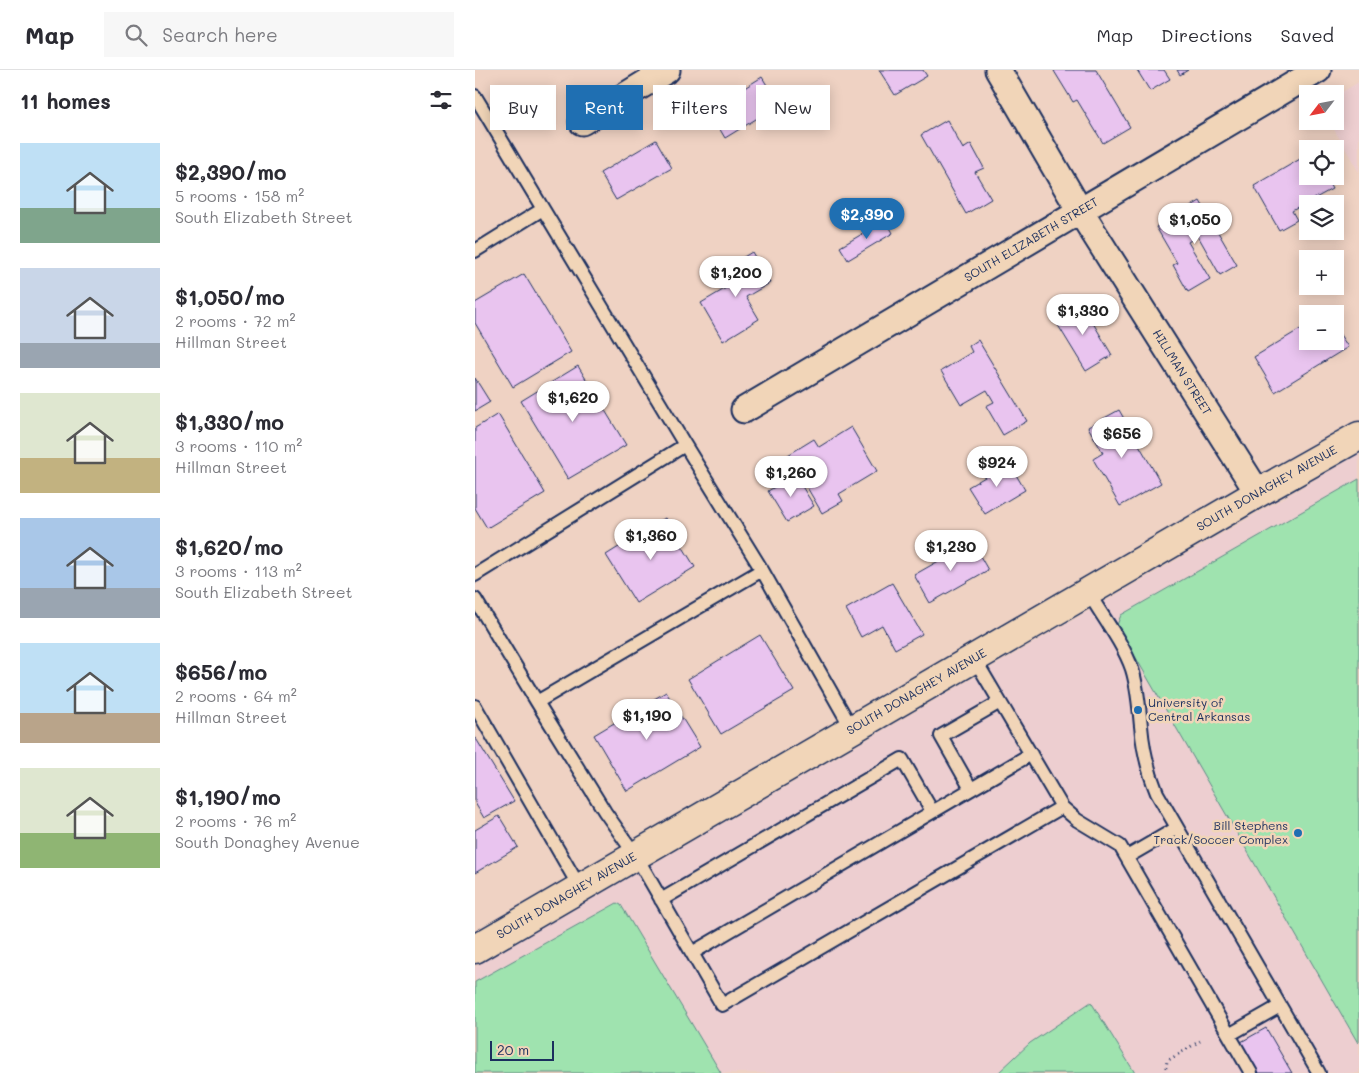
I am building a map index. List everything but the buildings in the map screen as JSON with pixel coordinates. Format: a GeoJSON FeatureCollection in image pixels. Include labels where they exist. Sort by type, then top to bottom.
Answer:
{"type":"FeatureCollection","features":[{"type":"Feature","properties":{"kind":"street"},"geometry":{"type":"LineString","coordinates":[[642,85],[667,70]]}},
{"type":"Feature","properties":{"kind":"street","name":"HILLMAN STREET"},"geometry":{"type":"LineString","coordinates":[[998,70],[1080,210],[1257,493]]}},
{"type":"Feature","properties":{"kind":"street","name":"SOUTH ELIZABETH STREET"},"geometry":{"type":"LineString","coordinates":[[744,410],[1318,70]]}},
{"type":"Feature","properties":{"kind":"street","name":"SOUTH DONAGHEY AVENUE"},"geometry":{"type":"LineString","coordinates":[[475,949],[1257,493],[1359,436]]}},
{"type":"Feature","properties":{"kind":"lane"},"geometry":{"type":"LineString","coordinates":[[475,96],[762,570],[852,729]]}},
{"type":"Feature","properties":{"kind":"lane"},"geometry":{"type":"LineString","coordinates":[[475,251],[543,209]]}},
{"type":"Feature","properties":{"kind":"lane"},"geometry":{"type":"LineString","coordinates":[[475,575],[685,445]]}},
{"type":"Feature","properties":{"kind":"lane"},"geometry":{"type":"LineString","coordinates":[[537,702],[762,570]]}},
{"type":"Feature","properties":{"kind":"lane"},"geometry":{"type":"LineString","coordinates":[[1088,592],[1131,667],[1136,686],[1149,772],[1157,793],[1319,1073]]}},
{"type":"Feature","properties":{"kind":"lane"},"geometry":{"type":"LineString","coordinates":[[475,599],[605,812],[636,856],[722,1005],[1062,807]]}},
{"type":"Feature","properties":{"kind":"lane"},"geometry":{"type":"LineString","coordinates":[[974,658],[1062,807],[1077,820],[1121,846],[1251,1073]]}},
{"type":"Feature","properties":{"kind":"lane"},"geometry":{"type":"LineString","coordinates":[[971,789],[941,736],[1000,702]]}},
{"type":"Feature","properties":{"kind":"lane"},"geometry":{"type":"LineString","coordinates":[[475,706],[580,888]]}},
{"type":"Feature","properties":{"kind":"lane"},"geometry":{"type":"LineString","coordinates":[[692,953],[1031,754]]}},
{"type":"Feature","properties":{"kind":"lane"},"geometry":{"type":"LineString","coordinates":[[661,900],[902,759],[933,811]]}},
{"type":"Feature","properties":{"kind":"lane"},"geometry":{"type":"LineString","coordinates":[[1127,857],[1177,828]]}},
{"type":"Feature","properties":{"kind":"lane"},"geometry":{"type":"LineString","coordinates":[[1229,1035],[1280,1006]]}},
{"type":"Feature","properties":{"kind":"path"},"geometry":{"type":"LineString","coordinates":[[1165,1073],[1167,1061],[1200,1041]]}},
{"type":"Feature","properties":{"kind":"shaded area"},"geometry":{"type":"Polygon","coordinates":[[[1359,82],[1359,172],[1344,146],[1344,140],[1340,140],[1334,130],[1344,130],[1344,91],[1359,82]]]}},
{"type":"Feature","properties":{"kind":"shaded area","name":"University of Central Arkansas"},"geometry":{"type":"Polygon","coordinates":[[[1359,454],[1359,1073],[475,1073],[475,967],[1359,454]]]}},
{"type":"Feature","properties":{"kind":"green space","name":"Bill Stephens Track/Soccer Complex"},"geometry":{"type":"Polygon","coordinates":[[[1359,479],[1358,1043],[1117,625],[1121,615],[1359,479]]]}},
{"type":"Feature","properties":{"kind":"green space"},"geometry":{"type":"Polygon","coordinates":[[[617,903],[621,905],[721,1073],[475,1073],[475,982],[617,903]]]}},
{"type":"Feature","properties":{"kind":"green space"},"geometry":{"type":"Polygon","coordinates":[[[1091,1002],[1135,1073],[998,1073],[1030,1043],[1091,1002]]]}},
{"type":"Feature","properties":{"kind":"place","name":"University of Central Arkansas"},"geometry":{"type":"Point","coordinates":[1138,710]}},
{"type":"Feature","properties":{"kind":"place","name":"Bill Stephens Track/Soccer Complex"},"geometry":{"type":"Point","coordinates":[1298,833]}}]}
